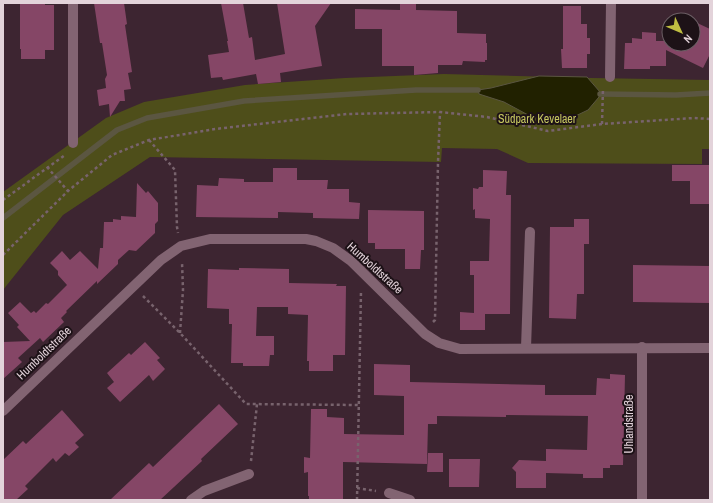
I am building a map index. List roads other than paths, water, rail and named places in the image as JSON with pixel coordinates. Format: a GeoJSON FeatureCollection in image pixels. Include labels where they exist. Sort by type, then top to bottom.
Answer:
{"type":"FeatureCollection","features":[{"type":"Feature","properties":{"kind":"street"},"geometry":{"type":"LineString","coordinates":[[73,3],[73,144]]}},
{"type":"Feature","properties":{"kind":"street"},"geometry":{"type":"LineString","coordinates":[[606,81],[611,3]]}},
{"type":"Feature","properties":{"kind":"street"},"geometry":{"type":"LineString","coordinates":[[526,348],[530,232]]}},
{"type":"Feature","properties":{"kind":"street","name":"Humboldtstraße"},"geometry":{"type":"LineString","coordinates":[[3,411],[161,260],[181,246],[210,239],[306,239],[316,241],[333,248],[351,261],[425,334],[439,343],[460,349],[710,348]]}},
{"type":"Feature","properties":{"kind":"street","name":"Uhlandstraße"},"geometry":{"type":"LineString","coordinates":[[642,348],[642,500]]}},
{"type":"Feature","properties":{"kind":"street"},"geometry":{"type":"LineString","coordinates":[[191,500],[204,491],[249,474]]}},
{"type":"Feature","properties":{"kind":"street"},"geometry":{"type":"LineString","coordinates":[[389,493],[410,500]]}},
{"type":"Feature","properties":{"kind":"waterway"},"geometry":{"type":"LineString","coordinates":[[3,218],[117,130],[147,118],[244,101],[416,90],[478,90]]}},
{"type":"Feature","properties":{"kind":"waterway"},"geometry":{"type":"LineString","coordinates":[[600,94],[676,95],[710,93]]}},
{"type":"Feature","properties":{"kind":"park label","name":"Südpark Kevelaer"},"geometry":{"type":"Point","coordinates":[537,119]}}]}
